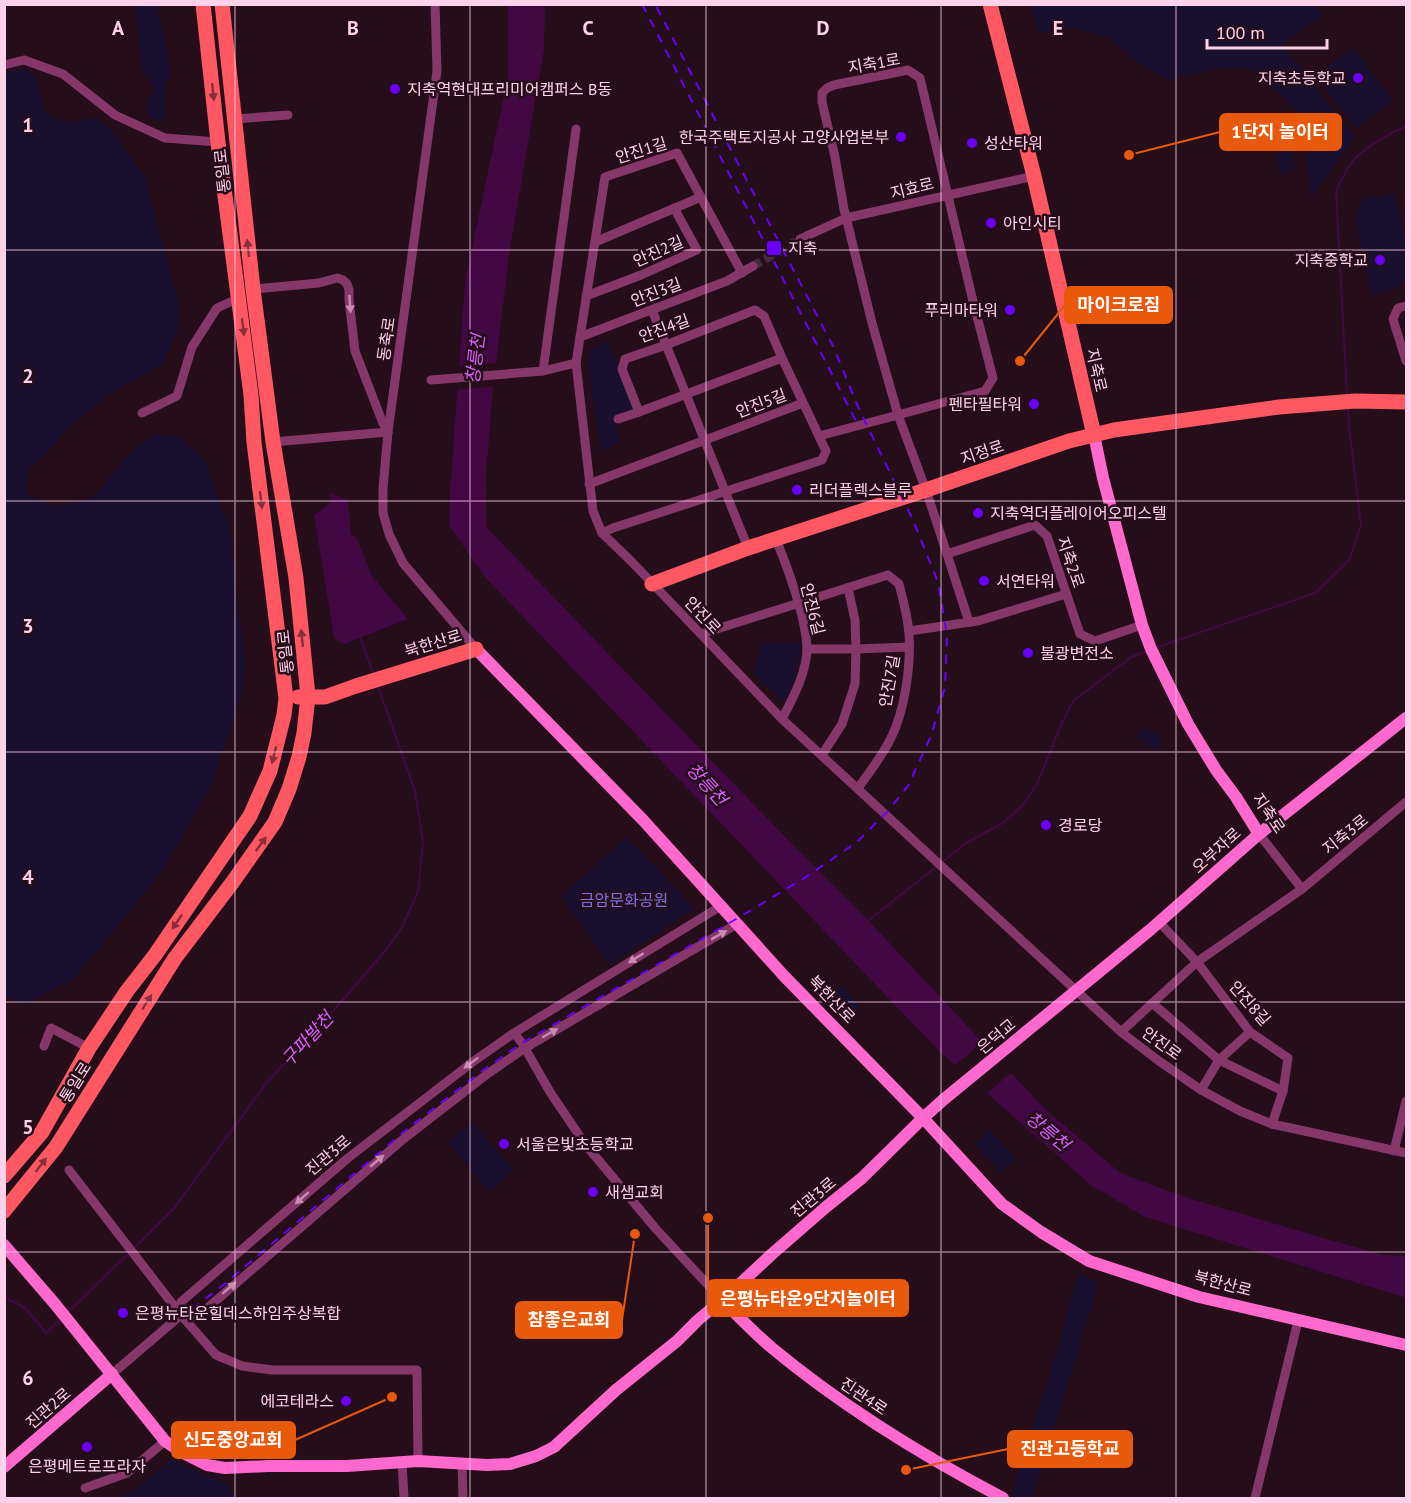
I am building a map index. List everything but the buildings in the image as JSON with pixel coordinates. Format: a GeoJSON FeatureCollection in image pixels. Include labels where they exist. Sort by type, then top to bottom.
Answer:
{"type":"FeatureCollection","features":[{"type":"Feature","properties":{"kind":"main road","name":"통일로"},"geometry":{"type":"LineString","coordinates":[[4,1176],[42,1132],[88,1048],[250,816],[270,771],[284,715],[286,698],[254,442],[251,395],[201,4]]}},
{"type":"Feature","properties":{"kind":"main road","name":"통일로"},"geometry":{"type":"LineString","coordinates":[[4,1211],[56,1146],[175,958],[275,822],[299,757],[307,714],[308,696],[296,578],[273,442],[253,289],[222,4]]}},
{"type":"Feature","properties":{"kind":"main road"},"geometry":{"type":"LineString","coordinates":[[226,35],[227,4]]}},
{"type":"Feature","properties":{"kind":"main road","name":"지축로"},"geometry":{"type":"LineString","coordinates":[[990,4],[1034,176],[1103,477],[1142,625],[1156,661],[1188,724],[1259,834]]}},
{"type":"Feature","properties":{"kind":"main road","name":"지정로"},"geometry":{"type":"LineString","coordinates":[[652,584],[776,539],[1069,441],[1114,430],[1264,409],[1355,401],[1407,402]]}},
{"type":"Feature","properties":{"kind":"main road","name":"북한산로"},"geometry":{"type":"LineString","coordinates":[[286,698],[308,696],[325,698],[356,686],[476,649],[643,820],[785,977],[923,1118],[1002,1204],[1041,1232],[1089,1261],[1199,1297],[1407,1345]]}},
{"type":"Feature","properties":{"kind":"main road","name":"오부자로"},"geometry":{"type":"LineString","coordinates":[[1050,1011],[1119,957],[1259,834],[1407,718]]}},
{"type":"Feature","properties":{"kind":"main road","name":"은덕교"},"geometry":{"type":"LineString","coordinates":[[923,1118],[1050,1011]]}},
{"type":"Feature","properties":{"kind":"main road","name":"진관3로"},"geometry":{"type":"LineString","coordinates":[[4,1245],[74,1327],[165,1441],[207,1465],[225,1468],[347,1466],[418,1461],[510,1464],[536,1456],[554,1447],[609,1396],[663,1353],[826,1207],[862,1178],[923,1118]]}},
{"type":"Feature","properties":{"kind":"main road","name":"진관4로"},"geometry":{"type":"LineString","coordinates":[[722,1300],[770,1347],[849,1407],[908,1445],[1003,1498]]}},
{"type":"Feature","properties":{"kind":"main road","name":"진관2로"},"geometry":{"type":"LineString","coordinates":[[4,1467],[112,1374]]}},
{"type":"Feature","properties":{"kind":"street","name":"동축로"},"geometry":{"type":"LineString","coordinates":[[435,4],[437,71],[388,432],[383,513],[389,534],[403,563],[476,649]]}},
{"type":"Feature","properties":{"kind":"street","name":"통일로"},"geometry":{"type":"LineString","coordinates":[[4,65],[24,60],[63,74],[115,115],[165,138],[218,141]]}},
{"type":"Feature","properties":{"kind":"street","name":"지축1로"},"geometry":{"type":"LineString","coordinates":[[898,415],[985,391],[993,378],[920,78],[908,70],[834,85],[822,93],[822,102],[846,218],[872,322],[898,415],[926,490]]}},
{"type":"Feature","properties":{"kind":"street"},"geometry":{"type":"LineString","coordinates":[[235,119],[288,115]]}},
{"type":"Feature","properties":{"kind":"street"},"geometry":{"type":"LineString","coordinates":[[543,371],[576,129]]}},
{"type":"Feature","properties":{"kind":"street","name":"안진1길"},"geometry":{"type":"LineString","coordinates":[[580,337],[605,177],[677,153],[742,273]]}},
{"type":"Feature","properties":{"kind":"street","name":"지효로"},"geometry":{"type":"LineString","coordinates":[[801,239],[846,218],[1034,176]]}},
{"type":"Feature","properties":{"kind":"street","name":"안진2길"},"geometry":{"type":"LineString","coordinates":[[595,242],[701,197]]}},
{"type":"Feature","properties":{"kind":"street","name":"안진2길"},"geometry":{"type":"LineString","coordinates":[[586,296],[697,250],[674,208]]}},
{"type":"Feature","properties":{"kind":"street"},"geometry":{"type":"LineString","coordinates":[[742,273],[753,267]]}},
{"type":"Feature","properties":{"kind":"street","name":"안진3길"},"geometry":{"type":"LineString","coordinates":[[580,337],[727,281],[742,273]]}},
{"type":"Feature","properties":{"kind":"street"},"geometry":{"type":"LineString","coordinates":[[253,289],[319,283],[337,278],[347,284],[350,290],[349,300],[355,351],[388,432],[273,442]]}},
{"type":"Feature","properties":{"kind":"street"},"geometry":{"type":"LineString","coordinates":[[142,413],[177,396],[192,347],[217,308],[239,298]]}},
{"type":"Feature","properties":{"kind":"street"},"geometry":{"type":"LineString","coordinates":[[1407,306],[1398,308],[1393,319],[1407,361]]}},
{"type":"Feature","properties":{"kind":"street"},"geometry":{"type":"LineString","coordinates":[[652,310],[748,549]]}},
{"type":"Feature","properties":{"kind":"street","name":"안진4길"},"geometry":{"type":"LineString","coordinates":[[639,412],[622,369],[625,359],[755,310],[764,316],[782,358]]}},
{"type":"Feature","properties":{"kind":"street","name":"안진로"},"geometry":{"type":"LineString","coordinates":[[580,337],[576,363],[589,484],[593,511],[602,533],[782,719],[1121,1032],[1159,1061],[1201,1090],[1240,1111],[1272,1124],[1407,1154]]}},
{"type":"Feature","properties":{"kind":"street"},"geometry":{"type":"LineString","coordinates":[[618,419],[782,358],[803,404]]}},
{"type":"Feature","properties":{"kind":"street"},"geometry":{"type":"LineString","coordinates":[[435,380],[543,371],[576,363]]}},
{"type":"Feature","properties":{"kind":"street","name":"안진5길"},"geometry":{"type":"LineString","coordinates":[[589,484],[803,404],[826,452],[822,460],[602,533]]}},
{"type":"Feature","properties":{"kind":"street"},"geometry":{"type":"LineString","coordinates":[[819,436],[898,415]]}},
{"type":"Feature","properties":{"kind":"street"},"geometry":{"type":"LineString","coordinates":[[926,490],[969,622]]}},
{"type":"Feature","properties":{"kind":"street","name":"지축2로"},"geometry":{"type":"LineString","coordinates":[[947,554],[1035,525],[1047,536],[1080,634],[1095,641],[1142,625]]}},
{"type":"Feature","properties":{"kind":"street","name":"안진6길"},"geometry":{"type":"LineString","coordinates":[[776,539],[804,624],[807,649],[797,690],[782,719]]}},
{"type":"Feature","properties":{"kind":"street","name":"안진7길"},"geometry":{"type":"LineString","coordinates":[[848,588],[888,575],[899,584],[909,631],[909,664],[903,702],[892,736],[858,788]]}},
{"type":"Feature","properties":{"kind":"street"},"geometry":{"type":"LineString","coordinates":[[701,634],[848,588],[855,620],[855,684],[842,724],[822,755]]}},
{"type":"Feature","properties":{"kind":"street"},"geometry":{"type":"LineString","coordinates":[[909,631],[969,622],[1066,594]]}},
{"type":"Feature","properties":{"kind":"street"},"geometry":{"type":"LineString","coordinates":[[807,649],[909,647]]}},
{"type":"Feature","properties":{"kind":"street","name":"지축3로"},"geometry":{"type":"LineString","coordinates":[[1302,889],[1407,802]]}},
{"type":"Feature","properties":{"kind":"street","name":"지축로"},"geometry":{"type":"LineString","coordinates":[[1259,834],[1302,889]]}},
{"type":"Feature","properties":{"kind":"street"},"geometry":{"type":"LineString","coordinates":[[1121,1032],[1197,962],[1302,889]]}},
{"type":"Feature","properties":{"kind":"street","name":"진관3로"},"geometry":{"type":"LineString","coordinates":[[181,1316],[181,1302],[348,1158],[424,1099],[514,1033],[722,906]]}},
{"type":"Feature","properties":{"kind":"street","name":"안진8길"},"geometry":{"type":"LineString","coordinates":[[1159,922],[1197,962],[1250,1032],[1288,1058],[1283,1091],[1272,1124]]}},
{"type":"Feature","properties":{"kind":"street","name":"진관3로"},"geometry":{"type":"LineString","coordinates":[[112,1374],[181,1316],[196,1317],[408,1135],[486,1075],[525,1048],[736,924]]}},
{"type":"Feature","properties":{"kind":"street"},"geometry":{"type":"LineString","coordinates":[[593,985],[603,1002]]}},
{"type":"Feature","properties":{"kind":"street"},"geometry":{"type":"LineString","coordinates":[[1152,1003],[1219,1060],[1283,1091]]}},
{"type":"Feature","properties":{"kind":"street"},"geometry":{"type":"LineString","coordinates":[[44,1046],[51,1028],[88,1048]]}},
{"type":"Feature","properties":{"kind":"street"},"geometry":{"type":"LineString","coordinates":[[1201,1090],[1219,1060],[1250,1032]]}},
{"type":"Feature","properties":{"kind":"street"},"geometry":{"type":"LineString","coordinates":[[514,1033],[585,1144],[661,1234],[722,1300]]}},
{"type":"Feature","properties":{"kind":"street"},"geometry":{"type":"LineString","coordinates":[[1394,1151],[1407,1101]]}},
{"type":"Feature","properties":{"kind":"street"},"geometry":{"type":"LineString","coordinates":[[69,1170],[181,1316],[216,1355],[242,1366],[272,1370],[417,1370],[418,1461]]}},
{"type":"Feature","properties":{"kind":"street"},"geometry":{"type":"LineString","coordinates":[[1255,1498],[1298,1321]]}},
{"type":"Feature","properties":{"kind":"street"},"geometry":{"type":"LineString","coordinates":[[85,1488],[127,1473],[165,1441]]}},
{"type":"Feature","properties":{"kind":"street"},"geometry":{"type":"LineString","coordinates":[[402,1462],[404,1498]]}},
{"type":"Feature","properties":{"kind":"street"},"geometry":{"type":"LineString","coordinates":[[462,1463],[463,1498]]}},
{"type":"Feature","properties":{"kind":"green space"},"geometry":{"type":"Polygon","coordinates":[[[134,5],[157,5],[169,59],[170,75],[164,90],[165,114],[162,123],[149,117],[145,107],[154,86],[142,73],[134,5]]]}},
{"type":"Feature","properties":{"kind":"green space"},"geometry":{"type":"Polygon","coordinates":[[[1030,5],[1313,5],[1324,14],[1283,45],[1355,137],[1311,198],[1303,118],[1267,80],[1250,69],[1222,68],[1169,80],[1139,63],[1106,36],[1067,27],[1039,33],[1030,5]]]}},
{"type":"Feature","properties":{"kind":"green space"},"geometry":{"type":"Polygon","coordinates":[[[1353,47],[1393,100],[1355,129],[1315,76],[1353,47]]]}},
{"type":"Feature","properties":{"kind":"green space"},"geometry":{"type":"Polygon","coordinates":[[[24,68],[34,75],[44,109],[55,120],[74,121],[97,118],[107,124],[145,177],[179,304],[177,334],[162,364],[108,395],[64,432],[48,452],[30,468],[25,493],[54,506],[75,503],[94,496],[133,450],[157,434],[178,436],[205,460],[230,531],[245,663],[242,695],[210,788],[160,874],[73,980],[22,1005],[4,994],[4,73],[24,68]]]}},
{"type":"Feature","properties":{"kind":"green space"},"geometry":{"type":"Polygon","coordinates":[[[1288,137],[1296,169],[1281,175],[1274,141],[1288,137]]]}},
{"type":"Feature","properties":{"kind":"green space"},"geometry":{"type":"Polygon","coordinates":[[[1394,193],[1406,242],[1406,285],[1371,296],[1356,222],[1360,200],[1394,193]]]}},
{"type":"Feature","properties":{"kind":"green space"},"geometry":{"type":"Polygon","coordinates":[[[608,341],[634,409],[614,417],[621,442],[600,451],[588,361],[591,349],[608,341]]]}},
{"type":"Feature","properties":{"kind":"green space"},"geometry":{"type":"Polygon","coordinates":[[[802,642],[791,690],[783,702],[753,673],[762,643],[802,642]]]}},
{"type":"Feature","properties":{"kind":"green space"},"geometry":{"type":"Polygon","coordinates":[[[1143,726],[1162,738],[1157,750],[1137,738],[1143,726]]]}},
{"type":"Feature","properties":{"kind":"green space","name":"금암문화공원"},"geometry":{"type":"Polygon","coordinates":[[[627,837],[694,908],[610,966],[561,896],[627,837]]]}},
{"type":"Feature","properties":{"kind":"green space"},"geometry":{"type":"Polygon","coordinates":[[[842,986],[859,1006],[846,1018],[828,998],[842,986]]]}},
{"type":"Feature","properties":{"kind":"green space"},"geometry":{"type":"Polygon","coordinates":[[[472,1122],[514,1170],[489,1191],[448,1142],[472,1122]]]}},
{"type":"Feature","properties":{"kind":"green space"},"geometry":{"type":"Polygon","coordinates":[[[990,1130],[1016,1159],[1001,1173],[975,1144],[990,1130]]]}},
{"type":"Feature","properties":{"kind":"green space"},"geometry":{"type":"Polygon","coordinates":[[[1078,1274],[1099,1283],[1032,1498],[1010,1498],[1056,1353],[1078,1274]]]}},
{"type":"Feature","properties":{"kind":"green space"},"geometry":{"type":"Polygon","coordinates":[[[171,1459],[227,1484],[238,1498],[113,1498],[135,1490],[171,1459]]]}},
{"type":"Feature","properties":{"kind":"water","name":"창릉천"},"geometry":{"type":"Polygon","coordinates":[[[508,5],[545,5],[544,50],[509,255],[493,389],[486,474],[487,528],[869,921],[1047,1111],[1122,1174],[1194,1200],[1382,1255],[1406,1256],[1406,1298],[1145,1217],[1092,1186],[940,1052],[483,575],[449,525],[450,491],[465,282],[508,76],[508,5]]]}},
{"type":"Feature","properties":{"kind":"water"},"geometry":{"type":"Polygon","coordinates":[[[330,493],[348,500],[351,534],[356,537],[372,576],[408,619],[344,644],[334,637],[314,515],[332,502],[330,493]]]}},
{"type":"Feature","properties":{"kind":"pier"},"geometry":{"type":"Polygon","coordinates":[[[499,363],[497,386],[454,390],[456,367],[499,363]]]}},
{"type":"Feature","properties":{"kind":"pier"},"geometry":{"type":"Polygon","coordinates":[[[985,1040],[1014,1070],[985,1095],[953,1067],[985,1040]]]}},
{"type":"Feature","properties":{"kind":"waterway"},"geometry":{"type":"LineString","coordinates":[[1347,395],[1336,191],[1348,168],[1359,155],[1378,141],[1406,126]]}},
{"type":"Feature","properties":{"kind":"waterway"},"geometry":{"type":"LineString","coordinates":[[1155,648],[1315,593],[1349,560],[1361,525],[1348,407]]}},
{"type":"Feature","properties":{"kind":"waterway","name":"구파발천"},"geometry":{"type":"LineString","coordinates":[[360,637],[374,675]]}},
{"type":"Feature","properties":{"kind":"waterway"},"geometry":{"type":"LineString","coordinates":[[941,863],[966,843],[1003,823],[1023,805],[1038,782],[1073,701],[1131,657],[1147,651]]}},
{"type":"Feature","properties":{"kind":"waterway","name":"구파발천"},"geometry":{"type":"LineString","coordinates":[[133,1249],[174,1208],[268,1081],[386,950],[402,927],[418,892],[423,841],[415,791],[378,686]]}},
{"type":"Feature","properties":{"kind":"waterway"},"geometry":{"type":"LineString","coordinates":[[868,921],[936,867]]}},
{"type":"Feature","properties":{"kind":"waterway","name":"구파발천"},"geometry":{"type":"LineString","coordinates":[[66,1314],[129,1253]]}},
{"type":"Feature","properties":{"kind":"waterway","name":"구파발천"},"geometry":{"type":"LineString","coordinates":[[4,1297],[25,1308],[46,1333],[60,1320]]}},
{"type":"Feature","properties":{"kind":"tunnel"},"geometry":{"type":"LineString","coordinates":[[753,266],[800,239]]}},
{"type":"Feature","properties":{"kind":"railway"},"geometry":{"type":"LineString","coordinates":[[642,4],[856,421]]}},
{"type":"Feature","properties":{"kind":"railway"},"geometry":{"type":"LineString","coordinates":[[192,1309],[406,1130],[482,1071],[522,1043],[806,877],[857,842],[887,812],[908,786],[931,736],[945,687],[947,635],[938,582],[913,520],[859,409],[833,346],[655,4]]}},
{"type":"Feature","properties":{"kind":"place","name":"지축초등학교"},"geometry":{"type":"Point","coordinates":[1358,78]}},
{"type":"Feature","properties":{"kind":"place","name":"지축역현대프리미어캠퍼스 B동"},"geometry":{"type":"Point","coordinates":[395,89]}},
{"type":"Feature","properties":{"kind":"place","name":"한국주택토지공사 고양사업본부"},"geometry":{"type":"Point","coordinates":[901,137]}},
{"type":"Feature","properties":{"kind":"place","name":"성산타워"},"geometry":{"type":"Point","coordinates":[972,143]}},
{"type":"Feature","properties":{"kind":"place","name":"1단지 놀이터"},"geometry":{"type":"Point","coordinates":[1129,155]}},
{"type":"Feature","properties":{"kind":"place","name":"아인시티"},"geometry":{"type":"Point","coordinates":[991,223]}},
{"type":"Feature","properties":{"kind":"place","name":"지축"},"geometry":{"type":"Point","coordinates":[774,248]}},
{"type":"Feature","properties":{"kind":"place","name":"지축중학교"},"geometry":{"type":"Point","coordinates":[1380,260]}},
{"type":"Feature","properties":{"kind":"place","name":"푸리마타워"},"geometry":{"type":"Point","coordinates":[1010,310]}},
{"type":"Feature","properties":{"kind":"place","name":"마이크로짐"},"geometry":{"type":"Point","coordinates":[1020,361]}},
{"type":"Feature","properties":{"kind":"place","name":"펜타필타워"},"geometry":{"type":"Point","coordinates":[1034,404]}},
{"type":"Feature","properties":{"kind":"place","name":"리더플렉스블루"},"geometry":{"type":"Point","coordinates":[797,490]}},
{"type":"Feature","properties":{"kind":"place","name":"지축역더플레이어오피스텔"},"geometry":{"type":"Point","coordinates":[978,513]}},
{"type":"Feature","properties":{"kind":"place","name":"서연타워"},"geometry":{"type":"Point","coordinates":[984,581]}},
{"type":"Feature","properties":{"kind":"place","name":"불광변전소"},"geometry":{"type":"Point","coordinates":[1028,653]}},
{"type":"Feature","properties":{"kind":"place","name":"경로당"},"geometry":{"type":"Point","coordinates":[1046,825]}},
{"type":"Feature","properties":{"kind":"place","name":"서울은빛초등학교"},"geometry":{"type":"Point","coordinates":[504,1144]}},
{"type":"Feature","properties":{"kind":"place","name":"새샘교회"},"geometry":{"type":"Point","coordinates":[593,1192]}},
{"type":"Feature","properties":{"kind":"place","name":"은평뉴타운9단지놀이터"},"geometry":{"type":"Point","coordinates":[708,1218]}},
{"type":"Feature","properties":{"kind":"place","name":"참좋은교회"},"geometry":{"type":"Point","coordinates":[635,1234]}},
{"type":"Feature","properties":{"kind":"place","name":"은평뉴타운힐데스하임주상복합"},"geometry":{"type":"Point","coordinates":[123,1313]}},
{"type":"Feature","properties":{"kind":"place","name":"신도중앙교회"},"geometry":{"type":"Point","coordinates":[392,1397]}},
{"type":"Feature","properties":{"kind":"place","name":"에코테라스"},"geometry":{"type":"Point","coordinates":[346,1401]}},
{"type":"Feature","properties":{"kind":"place","name":"은평메트로프라자"},"geometry":{"type":"Point","coordinates":[87,1447]}},
{"type":"Feature","properties":{"kind":"place","name":"진관고등학교"},"geometry":{"type":"Point","coordinates":[906,1470]}}]}
